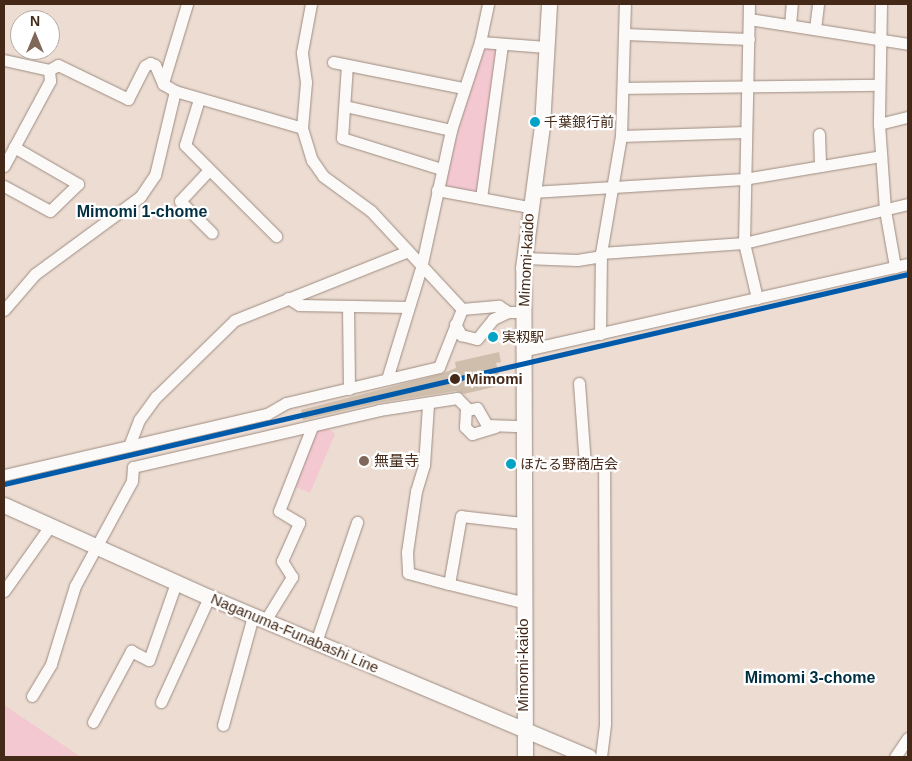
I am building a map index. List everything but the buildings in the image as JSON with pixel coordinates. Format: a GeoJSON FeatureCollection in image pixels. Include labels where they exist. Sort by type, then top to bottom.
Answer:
{"type":"FeatureCollection","features":[{"type":"Feature","properties":{"kind":"main road","name":"Mimomi-kaido"},"geometry":{"type":"LineString","coordinates":[[525,757],[522,602],[522,351],[515,312],[541,133],[549,4]]}},
{"type":"Feature","properties":{"kind":"main road","name":"Naganuma-Funabashi Line"},"geometry":{"type":"LineString","coordinates":[[4,505],[176,583],[589,757]]}},
{"type":"Feature","properties":{"kind":"street"},"geometry":{"type":"LineString","coordinates":[[163,84],[187,4]]}},
{"type":"Feature","properties":{"kind":"street"},"geometry":{"type":"LineString","coordinates":[[312,4],[302,52],[306,82],[302,128],[312,160],[323,176],[371,211],[421,268],[462,309],[499,306],[515,312]]}},
{"type":"Feature","properties":{"kind":"street"},"geometry":{"type":"LineString","coordinates":[[387,379],[421,268],[441,169],[463,88],[480,42],[488,4]]}},
{"type":"Feature","properties":{"kind":"street"},"geometry":{"type":"LineString","coordinates":[[600,334],[601,255],[621,136],[625,4]]}},
{"type":"Feature","properties":{"kind":"street"},"geometry":{"type":"LineString","coordinates":[[749,4],[744,242],[757,298]]}},
{"type":"Feature","properties":{"kind":"street"},"geometry":{"type":"LineString","coordinates":[[790,25],[792,4]]}},
{"type":"Feature","properties":{"kind":"street"},"geometry":{"type":"LineString","coordinates":[[815,29],[818,4]]}},
{"type":"Feature","properties":{"kind":"street"},"geometry":{"type":"LineString","coordinates":[[881,4],[876,85],[878,124],[885,210],[895,267]]}},
{"type":"Feature","properties":{"kind":"street"},"geometry":{"type":"LineString","coordinates":[[749,18],[908,44]]}},
{"type":"Feature","properties":{"kind":"street"},"geometry":{"type":"LineString","coordinates":[[624,34],[749,39]]}},
{"type":"Feature","properties":{"kind":"street"},"geometry":{"type":"LineString","coordinates":[[480,42],[547,46]]}},
{"type":"Feature","properties":{"kind":"street"},"geometry":{"type":"LineString","coordinates":[[481,198],[502,44]]}},
{"type":"Feature","properties":{"kind":"street"},"geometry":{"type":"LineString","coordinates":[[4,60],[49,70],[58,65],[128,99],[145,66],[150,63],[163,84],[175,91],[302,128]]}},
{"type":"Feature","properties":{"kind":"street"},"geometry":{"type":"LineString","coordinates":[[333,62],[463,88]]}},
{"type":"Feature","properties":{"kind":"street"},"geometry":{"type":"LineString","coordinates":[[347,65],[342,138],[347,142],[441,169]]}},
{"type":"Feature","properties":{"kind":"street"},"geometry":{"type":"LineString","coordinates":[[4,166],[50,81],[49,70]]}},
{"type":"Feature","properties":{"kind":"street"},"geometry":{"type":"LineString","coordinates":[[623,88],[876,85]]}},
{"type":"Feature","properties":{"kind":"street"},"geometry":{"type":"LineString","coordinates":[[4,310],[36,274],[140,197],[155,175],[175,91]]}},
{"type":"Feature","properties":{"kind":"street"},"geometry":{"type":"LineString","coordinates":[[199,99],[184,145],[276,236]]}},
{"type":"Feature","properties":{"kind":"street"},"geometry":{"type":"LineString","coordinates":[[345,106],[451,130]]}},
{"type":"Feature","properties":{"kind":"street"},"geometry":{"type":"LineString","coordinates":[[878,124],[908,116]]}},
{"type":"Feature","properties":{"kind":"street"},"geometry":{"type":"LineString","coordinates":[[621,136],[746,132]]}},
{"type":"Feature","properties":{"kind":"street"},"geometry":{"type":"LineString","coordinates":[[819,134],[820,166]]}},
{"type":"Feature","properties":{"kind":"street"},"geometry":{"type":"LineString","coordinates":[[4,186],[50,211],[78,184],[14,147]]}},
{"type":"Feature","properties":{"kind":"street"},"geometry":{"type":"LineString","coordinates":[[437,190],[481,198],[531,199],[612,187],[744,179],[881,156]]}},
{"type":"Feature","properties":{"kind":"street"},"geometry":{"type":"LineString","coordinates":[[209,170],[180,202],[212,233]]}},
{"type":"Feature","properties":{"kind":"street"},"geometry":{"type":"LineString","coordinates":[[524,258],[577,260],[601,255],[744,242],[908,204]]}},
{"type":"Feature","properties":{"kind":"street"},"geometry":{"type":"LineString","coordinates":[[129,446],[139,420],[156,397],[235,320],[408,251]]}},
{"type":"Feature","properties":{"kind":"street"},"geometry":{"type":"LineString","coordinates":[[522,351],[908,264]]}},
{"type":"Feature","properties":{"kind":"street"},"geometry":{"type":"LineString","coordinates":[[288,298],[299,305],[408,307]]}},
{"type":"Feature","properties":{"kind":"street"},"geometry":{"type":"LineString","coordinates":[[348,306],[349,389]]}},
{"type":"Feature","properties":{"kind":"street"},"geometry":{"type":"LineString","coordinates":[[4,475],[267,414],[286,404],[439,367],[462,309]]}},
{"type":"Feature","properties":{"kind":"street"},"geometry":{"type":"LineString","coordinates":[[455,324],[460,335],[476,340],[493,319],[515,312]]}},
{"type":"Feature","properties":{"kind":"street"},"geometry":{"type":"LineString","coordinates":[[579,383],[585,465]]}},
{"type":"Feature","properties":{"kind":"street"},"geometry":{"type":"LineString","coordinates":[[32,696],[50,664],[75,586],[94,546],[122,503],[132,481],[133,467],[379,410],[428,405],[457,398],[468,409]]}},
{"type":"Feature","properties":{"kind":"street"},"geometry":{"type":"LineString","coordinates":[[428,405],[424,465],[416,491],[408,552],[408,573],[522,602]]}},
{"type":"Feature","properties":{"kind":"street"},"geometry":{"type":"LineString","coordinates":[[468,409],[477,408],[484,424],[495,427]]}},
{"type":"Feature","properties":{"kind":"street"},"geometry":{"type":"LineString","coordinates":[[468,409],[465,427],[472,434],[495,427],[522,426]]}},
{"type":"Feature","properties":{"kind":"street"},"geometry":{"type":"LineString","coordinates":[[223,725],[259,618],[292,577],[282,561],[299,523],[279,511],[312,427]]}},
{"type":"Feature","properties":{"kind":"street"},"geometry":{"type":"LineString","coordinates":[[601,757],[605,723],[604,465]]}},
{"type":"Feature","properties":{"kind":"street"},"geometry":{"type":"LineString","coordinates":[[449,584],[460,516],[522,523]]}},
{"type":"Feature","properties":{"kind":"street"},"geometry":{"type":"LineString","coordinates":[[316,642],[357,522]]}},
{"type":"Feature","properties":{"kind":"street"},"geometry":{"type":"LineString","coordinates":[[4,591],[50,526]]}},
{"type":"Feature","properties":{"kind":"street"},"geometry":{"type":"LineString","coordinates":[[93,722],[131,651],[149,660],[176,583]]}},
{"type":"Feature","properties":{"kind":"street"},"geometry":{"type":"LineString","coordinates":[[161,702],[209,597]]}},
{"type":"Feature","properties":{"kind":"street"},"geometry":{"type":"LineString","coordinates":[[895,757],[908,738]]}},
{"type":"Feature","properties":{"kind":"shaded area"},"geometry":{"type":"Polygon","coordinates":[[[482,47],[498,48],[478,192],[443,186],[482,47]]]}},
{"type":"Feature","properties":{"kind":"shaded area"},"geometry":{"type":"Polygon","coordinates":[[[325,426],[335,434],[310,493],[291,485],[314,429],[325,426]]]}},
{"type":"Feature","properties":{"kind":"shaded area"},"geometry":{"type":"Polygon","coordinates":[[[4,705],[81,757],[4,757],[4,705]]]}},
{"type":"Feature","properties":{"kind":"transit line"},"geometry":{"type":"LineString","coordinates":[[4,484],[908,274]]}},
{"type":"Feature","properties":{"kind":"place","name":"千葉銀行前"},"geometry":{"type":"Point","coordinates":[535,122]}},
{"type":"Feature","properties":{"kind":"place","name":"実籾駅"},"geometry":{"type":"Point","coordinates":[493,337]}},
{"type":"Feature","properties":{"kind":"place","name":"Mimomi"},"geometry":{"type":"Point","coordinates":[455,379]}},
{"type":"Feature","properties":{"kind":"place","name":"無量寺"},"geometry":{"type":"Point","coordinates":[364,461]}},
{"type":"Feature","properties":{"kind":"place","name":"ほたる野商店会"},"geometry":{"type":"Point","coordinates":[511,464]}},
{"type":"Feature","properties":{"kind":"district","name":"Mimomi 1-chome"},"geometry":{"type":"Point","coordinates":[142,212]}},
{"type":"Feature","properties":{"kind":"district","name":"Mimomi 3-chome"},"geometry":{"type":"Point","coordinates":[810,678]}}]}
